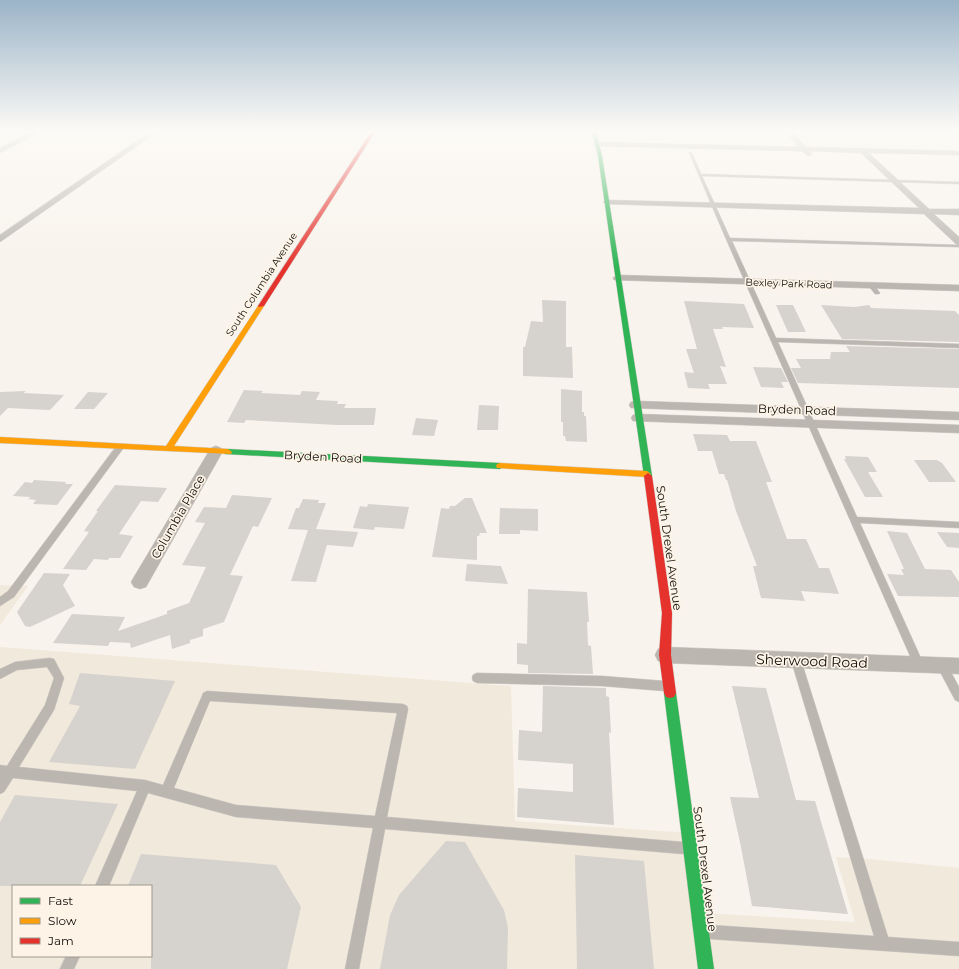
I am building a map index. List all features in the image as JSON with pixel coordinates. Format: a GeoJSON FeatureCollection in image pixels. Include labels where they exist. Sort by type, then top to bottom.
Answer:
{"type":"FeatureCollection","features":[{"type":"Feature","properties":{"kind":"street"},"geometry":{"type":"LineString","coordinates":[[0,239],[89,177]]}},
{"type":"Feature","properties":{"kind":"street","name":"South Columbia Avenue"},"geometry":{"type":"LineString","coordinates":[[168,449],[344,177]]}},
{"type":"Feature","properties":{"kind":"street","name":"South Drexel Avenue"},"geometry":{"type":"LineString","coordinates":[[602,177],[663,578],[667,613],[665,655],[706,969]]}},
{"type":"Feature","properties":{"kind":"street"},"geometry":{"type":"LineString","coordinates":[[890,177],[928,211],[959,242]]}},
{"type":"Feature","properties":{"kind":"street"},"geometry":{"type":"LineString","coordinates":[[607,202],[959,212]]}},
{"type":"Feature","properties":{"kind":"street","name":"Bexley Park Road"},"geometry":{"type":"LineString","coordinates":[[619,281],[874,289],[959,295]]}},
{"type":"Feature","properties":{"kind":"street","name":"Bexley Park Road"},"geometry":{"type":"LineString","coordinates":[[874,289],[959,288]]}},
{"type":"Feature","properties":{"kind":"street","name":"Bryden Road"},"geometry":{"type":"LineString","coordinates":[[637,411],[806,411],[959,416]]}},
{"type":"Feature","properties":{"kind":"street","name":"Bryden Road"},"geometry":{"type":"LineString","coordinates":[[637,411],[812,424],[959,429]]}},
{"type":"Feature","properties":{"kind":"street","name":"Bryden Road"},"geometry":{"type":"LineString","coordinates":[[0,440],[647,474]]}},
{"type":"Feature","properties":{"kind":"street","name":"Columbia Place"},"geometry":{"type":"LineString","coordinates":[[140,582],[216,451]]}},
{"type":"Feature","properties":{"kind":"street","name":"Sherwood Road"},"geometry":{"type":"LineString","coordinates":[[665,655],[951,666]]}},
{"type":"Feature","properties":{"kind":"lane"},"geometry":{"type":"LineString","coordinates":[[701,177],[919,665]]}},
{"type":"Feature","properties":{"kind":"lane"},"geometry":{"type":"LineString","coordinates":[[772,177],[959,183]]}},
{"type":"Feature","properties":{"kind":"lane"},"geometry":{"type":"LineString","coordinates":[[728,239],[959,246]]}},
{"type":"Feature","properties":{"kind":"lane"},"geometry":{"type":"LineString","coordinates":[[774,340],[959,346]]}},
{"type":"Feature","properties":{"kind":"lane"},"geometry":{"type":"LineString","coordinates":[[0,602],[11,594],[121,446]]}},
{"type":"Feature","properties":{"kind":"lane"},"geometry":{"type":"LineString","coordinates":[[854,520],[959,525]]}},
{"type":"Feature","properties":{"kind":"lane"},"geometry":{"type":"LineString","coordinates":[[796,660],[883,944]]}},
{"type":"Feature","properties":{"kind":"lane"},"geometry":{"type":"LineString","coordinates":[[0,674],[15,666],[50,662],[59,678],[50,707],[5,771],[0,788]]}},
{"type":"Feature","properties":{"kind":"lane"},"geometry":{"type":"LineString","coordinates":[[951,666],[959,697]]}},
{"type":"Feature","properties":{"kind":"lane"},"geometry":{"type":"LineString","coordinates":[[477,678],[602,681],[669,686]]}},
{"type":"Feature","properties":{"kind":"lane"},"geometry":{"type":"LineString","coordinates":[[167,791],[207,696],[403,709],[352,969]]}},
{"type":"Feature","properties":{"kind":"lane"},"geometry":{"type":"LineString","coordinates":[[5,771],[145,786],[236,811],[690,848]]}},
{"type":"Feature","properties":{"kind":"lane"},"geometry":{"type":"LineString","coordinates":[[102,885],[145,786]]}},
{"type":"Feature","properties":{"kind":"lane"},"geometry":{"type":"LineString","coordinates":[[701,932],[959,949]]}},
{"type":"Feature","properties":{"kind":"lane"},"geometry":{"type":"LineString","coordinates":[[67,969],[72,957]]}},
{"type":"Feature","properties":{"kind":"shaded area"},"geometry":{"type":"Polygon","coordinates":[[[0,585],[28,586],[0,625],[0,585]]]}},
{"type":"Feature","properties":{"kind":"shaded area"},"geometry":{"type":"Polygon","coordinates":[[[0,647],[511,686],[515,821],[690,833],[703,913],[855,922],[836,857],[959,868],[959,969],[0,969],[0,647]]]}},
{"type":"Feature","properties":{"kind":"building"},"geometry":{"type":"Polygon","coordinates":[[[542,300],[566,301],[566,347],[572,347],[573,378],[523,376],[523,347],[525,347],[531,321],[543,322],[542,300]]]}},
{"type":"Feature","properties":{"kind":"building"},"geometry":{"type":"Polygon","coordinates":[[[684,301],[744,304],[754,328],[722,327],[723,329],[713,329],[726,367],[720,366],[727,384],[708,384],[710,389],[688,388],[684,372],[694,373],[686,349],[697,349],[684,301]]]}},
{"type":"Feature","properties":{"kind":"building"},"geometry":{"type":"Polygon","coordinates":[[[776,305],[793,305],[806,332],[788,332],[776,305]]]}},
{"type":"Feature","properties":{"kind":"building"},"geometry":{"type":"Polygon","coordinates":[[[821,305],[854,307],[869,305],[871,308],[955,311],[959,315],[959,342],[842,339],[821,305]]]}},
{"type":"Feature","properties":{"kind":"building"},"geometry":{"type":"Polygon","coordinates":[[[846,346],[959,349],[959,388],[798,383],[791,368],[801,368],[796,359],[830,359],[831,352],[850,352],[846,346]]]}},
{"type":"Feature","properties":{"kind":"building"},"geometry":{"type":"Polygon","coordinates":[[[753,367],[781,368],[788,382],[781,382],[784,388],[761,387],[753,367]]]}},
{"type":"Feature","properties":{"kind":"building"},"geometry":{"type":"Polygon","coordinates":[[[561,389],[582,391],[582,412],[584,412],[584,416],[586,416],[587,442],[566,441],[565,436],[563,436],[563,422],[561,422],[561,389]]]}},
{"type":"Feature","properties":{"kind":"building"},"geometry":{"type":"Polygon","coordinates":[[[244,390],[263,391],[261,393],[300,395],[302,391],[320,392],[316,400],[338,401],[337,404],[346,404],[344,408],[376,408],[374,425],[337,425],[246,420],[244,423],[227,422],[244,390]]]}},
{"type":"Feature","properties":{"kind":"building"},"geometry":{"type":"Polygon","coordinates":[[[26,391],[23,393],[64,395],[50,410],[8,408],[0,416],[0,392],[26,391]]]}},
{"type":"Feature","properties":{"kind":"building"},"geometry":{"type":"Polygon","coordinates":[[[88,392],[108,393],[94,409],[74,409],[88,392]]]}},
{"type":"Feature","properties":{"kind":"building"},"geometry":{"type":"Polygon","coordinates":[[[479,405],[499,406],[498,430],[477,430],[479,405]]]}},
{"type":"Feature","properties":{"kind":"building"},"geometry":{"type":"Polygon","coordinates":[[[416,418],[438,420],[434,436],[412,435],[416,418]]]}},
{"type":"Feature","properties":{"kind":"building"},"geometry":{"type":"Polygon","coordinates":[[[693,434],[727,435],[730,441],[756,441],[772,482],[766,482],[787,539],[806,539],[819,568],[829,568],[839,594],[801,591],[805,601],[761,598],[753,566],[757,566],[736,511],[727,480],[724,474],[719,474],[712,451],[698,451],[693,434]]]}},
{"type":"Feature","properties":{"kind":"building"},"geometry":{"type":"Polygon","coordinates":[[[845,456],[868,457],[877,472],[868,472],[883,497],[865,497],[844,459],[846,459],[845,456]]]}},
{"type":"Feature","properties":{"kind":"building"},"geometry":{"type":"Polygon","coordinates":[[[914,460],[937,460],[942,463],[956,482],[929,482],[914,460]]]}},
{"type":"Feature","properties":{"kind":"building"},"geometry":{"type":"Polygon","coordinates":[[[34,480],[66,482],[65,484],[73,484],[57,505],[33,504],[36,500],[28,499],[31,497],[13,496],[25,482],[32,483],[34,480]]]}},
{"type":"Feature","properties":{"kind":"building"},"geometry":{"type":"Polygon","coordinates":[[[115,485],[167,488],[158,502],[141,501],[119,534],[133,536],[120,558],[109,558],[108,560],[94,559],[86,570],[63,569],[89,532],[84,531],[98,511],[96,511],[115,485]]]}},
{"type":"Feature","properties":{"kind":"building"},"geometry":{"type":"Polygon","coordinates":[[[232,495],[272,498],[258,527],[253,526],[230,575],[243,576],[224,622],[203,629],[203,636],[190,640],[190,643],[172,649],[170,635],[131,648],[130,643],[110,642],[108,646],[53,643],[72,614],[125,617],[118,631],[167,614],[167,611],[189,603],[206,567],[182,565],[205,523],[195,522],[204,507],[226,508],[232,495]]]}},
{"type":"Feature","properties":{"kind":"building"},"geometry":{"type":"Polygon","coordinates":[[[465,498],[472,498],[487,533],[480,533],[479,536],[477,536],[477,560],[432,557],[441,508],[449,509],[450,506],[455,506],[465,498]]]}},
{"type":"Feature","properties":{"kind":"building"},"geometry":{"type":"Polygon","coordinates":[[[303,499],[319,500],[318,503],[326,503],[316,529],[358,532],[353,547],[327,545],[316,582],[291,581],[308,530],[288,529],[296,508],[299,508],[303,499]]]}},
{"type":"Feature","properties":{"kind":"building"},"geometry":{"type":"Polygon","coordinates":[[[368,504],[409,507],[404,529],[375,527],[374,530],[353,528],[360,506],[367,507],[368,504]]]}},
{"type":"Feature","properties":{"kind":"building"},"geometry":{"type":"Polygon","coordinates":[[[500,508],[538,509],[538,531],[520,530],[520,534],[499,534],[500,508]]]}},
{"type":"Feature","properties":{"kind":"building"},"geometry":{"type":"Polygon","coordinates":[[[887,531],[907,533],[925,569],[951,570],[959,582],[959,597],[898,596],[887,574],[904,575],[901,569],[904,569],[887,531]]]}},
{"type":"Feature","properties":{"kind":"building"},"geometry":{"type":"Polygon","coordinates":[[[937,532],[959,533],[959,548],[947,547],[937,532]]]}},
{"type":"Feature","properties":{"kind":"building"},"geometry":{"type":"Polygon","coordinates":[[[467,564],[501,566],[508,584],[465,581],[467,564]]]}},
{"type":"Feature","properties":{"kind":"building"},"geometry":{"type":"Polygon","coordinates":[[[44,573],[70,574],[63,585],[75,606],[30,627],[25,626],[17,612],[44,573]]]}},
{"type":"Feature","properties":{"kind":"building"},"geometry":{"type":"Polygon","coordinates":[[[528,589],[587,592],[589,622],[587,622],[588,645],[591,646],[593,674],[528,673],[528,665],[517,664],[517,643],[527,644],[528,589]]]}},
{"type":"Feature","properties":{"kind":"building"},"geometry":{"type":"Polygon","coordinates":[[[80,673],[175,681],[135,769],[49,762],[80,706],[69,704],[80,673]]]}},
{"type":"Feature","properties":{"kind":"building"},"geometry":{"type":"Polygon","coordinates":[[[543,686],[606,688],[606,696],[609,697],[611,733],[609,732],[614,825],[517,817],[518,788],[573,792],[573,764],[518,760],[519,730],[542,732],[543,686]]]}},
{"type":"Feature","properties":{"kind":"building"},"geometry":{"type":"Polygon","coordinates":[[[732,686],[766,688],[796,800],[815,801],[848,914],[752,906],[730,797],[759,798],[732,686]]]}},
{"type":"Feature","properties":{"kind":"building"},"geometry":{"type":"Polygon","coordinates":[[[15,795],[118,804],[80,885],[0,886],[0,822],[15,795]]]}},
{"type":"Feature","properties":{"kind":"building"},"geometry":{"type":"Polygon","coordinates":[[[446,841],[465,842],[504,910],[508,928],[507,969],[380,969],[390,915],[399,895],[446,841]]]}},
{"type":"Feature","properties":{"kind":"building"},"geometry":{"type":"Polygon","coordinates":[[[141,854],[276,865],[301,907],[287,969],[151,969],[152,885],[128,885],[141,854]]]}},
{"type":"Feature","properties":{"kind":"building"},"geometry":{"type":"Polygon","coordinates":[[[575,855],[644,861],[654,969],[577,969],[575,855]]]}},
{"type":"Feature","properties":{"kind":"traffic: fast"},"geometry":{"type":"LineString","coordinates":[[603,177],[648,476]]}},
{"type":"Feature","properties":{"kind":"traffic: fast"},"geometry":{"type":"LineString","coordinates":[[228,452],[500,466]]}},
{"type":"Feature","properties":{"kind":"traffic: fast"},"geometry":{"type":"LineString","coordinates":[[670,693],[706,969]]}},
{"type":"Feature","properties":{"kind":"traffic: slow"},"geometry":{"type":"LineString","coordinates":[[168,449],[261,306]]}},
{"type":"Feature","properties":{"kind":"traffic: slow"},"geometry":{"type":"LineString","coordinates":[[0,440],[228,452]]}},
{"type":"Feature","properties":{"kind":"traffic: slow"},"geometry":{"type":"LineString","coordinates":[[500,466],[647,474]]}},
{"type":"Feature","properties":{"kind":"traffic: jam"},"geometry":{"type":"LineString","coordinates":[[261,306],[344,177]]}},
{"type":"Feature","properties":{"kind":"traffic: jam"},"geometry":{"type":"LineString","coordinates":[[648,476],[667,613],[665,655],[670,693]]}}]}
